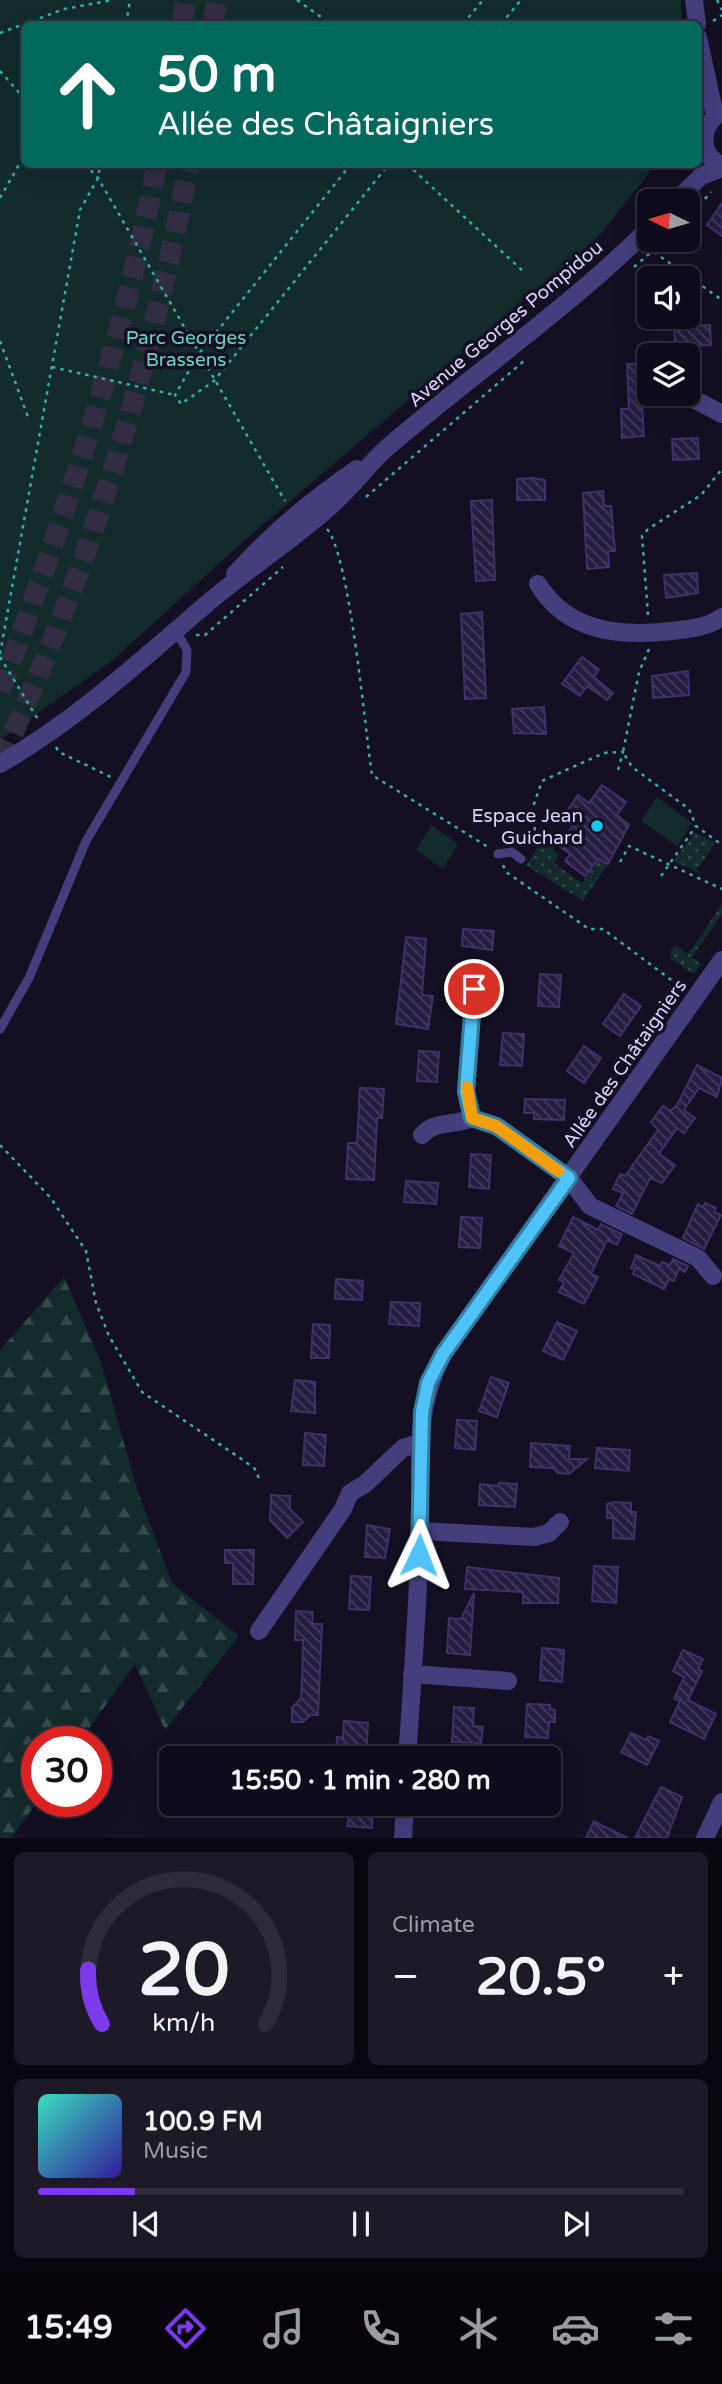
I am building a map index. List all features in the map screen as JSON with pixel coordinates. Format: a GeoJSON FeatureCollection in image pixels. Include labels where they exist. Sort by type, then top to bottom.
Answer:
{"type":"FeatureCollection","features":[{"type":"Feature","properties":{"kind":"street"},"geometry":{"type":"LineString","coordinates":[[694,0],[697,21]]}},
{"type":"Feature","properties":{"kind":"street"},"geometry":{"type":"LineString","coordinates":[[702,51],[718,106],[705,132],[707,183]]}},
{"type":"Feature","properties":{"kind":"street"},"geometry":{"type":"LineString","coordinates":[[697,189],[707,183],[722,167],[706,151]]}},
{"type":"Feature","properties":{"kind":"street","name":"Avenue Georges Pompidou"},"geometry":{"type":"LineString","coordinates":[[0,764],[66,722],[184,633],[268,539],[327,490],[386,449],[447,397],[485,371],[637,239]]}},
{"type":"Feature","properties":{"kind":"street"},"geometry":{"type":"LineString","coordinates":[[700,402],[722,414]]}},
{"type":"Feature","properties":{"kind":"street"},"geometry":{"type":"LineString","coordinates":[[538,584],[556,607],[600,631],[650,634],[700,627],[722,617]]}},
{"type":"Feature","properties":{"kind":"street","name":"Allée des Châtaigniers"},"geometry":{"type":"LineString","coordinates":[[409,1746],[420,1531],[420,1443],[428,1383],[443,1354],[722,960]]}},
{"type":"Feature","properties":{"kind":"street"},"geometry":{"type":"LineString","coordinates":[[472,1118],[466,1091],[474,989]]}},
{"type":"Feature","properties":{"kind":"street"},"geometry":{"type":"LineString","coordinates":[[422,1135],[432,1126],[458,1125],[472,1118],[496,1126],[569,1178],[590,1206],[698,1258],[713,1276]]}},
{"type":"Feature","properties":{"kind":"street"},"geometry":{"type":"LineString","coordinates":[[259,1630],[344,1509],[350,1493],[365,1484],[403,1448],[420,1443]]}},
{"type":"Feature","properties":{"kind":"street"},"geometry":{"type":"LineString","coordinates":[[420,1531],[534,1537],[549,1533],[560,1522]]}},
{"type":"Feature","properties":{"kind":"street"},"geometry":{"type":"LineString","coordinates":[[412,1674],[508,1681]]}},
{"type":"Feature","properties":{"kind":"street"},"geometry":{"type":"LineString","coordinates":[[705,1838],[722,1801]]}},
{"type":"Feature","properties":{"kind":"street"},"geometry":{"type":"LineString","coordinates":[[403,1838],[404,1816]]}},
{"type":"Feature","properties":{"kind":"lane"},"geometry":{"type":"LineString","coordinates":[[0,1029],[29,978],[86,841],[186,671],[187,650],[184,633]]}},
{"type":"Feature","properties":{"kind":"lane"},"geometry":{"type":"LineString","coordinates":[[498,854],[512,852],[521,859]]}},
{"type":"Feature","properties":{"kind":"path"},"geometry":{"type":"LineString","coordinates":[[32,21],[64,9],[113,0]]}},
{"type":"Feature","properties":{"kind":"path"},"geometry":{"type":"LineString","coordinates":[[126,21],[130,0]]}},
{"type":"Feature","properties":{"kind":"path"},"geometry":{"type":"LineString","coordinates":[[297,0],[327,21]]}},
{"type":"Feature","properties":{"kind":"path"},"geometry":{"type":"LineString","coordinates":[[466,21],[483,0]]}},
{"type":"Feature","properties":{"kind":"path"},"geometry":{"type":"LineString","coordinates":[[504,21],[521,0]]}},
{"type":"Feature","properties":{"kind":"path"},"geometry":{"type":"LineString","coordinates":[[717,0],[722,10]]}},
{"type":"Feature","properties":{"kind":"path"},"geometry":{"type":"LineString","coordinates":[[0,33],[21,25]]}},
{"type":"Feature","properties":{"kind":"path"},"geometry":{"type":"LineString","coordinates":[[0,71],[21,95]]}},
{"type":"Feature","properties":{"kind":"path"},"geometry":{"type":"LineString","coordinates":[[0,198],[21,161]]}},
{"type":"Feature","properties":{"kind":"path"},"geometry":{"type":"LineString","coordinates":[[89,168],[98,178],[198,355],[287,504]]}},
{"type":"Feature","properties":{"kind":"path"},"geometry":{"type":"LineString","coordinates":[[43,727],[0,655],[80,209],[98,178],[99,168]]}},
{"type":"Feature","properties":{"kind":"path"},"geometry":{"type":"LineString","coordinates":[[175,396],[198,355],[348,168]]}},
{"type":"Feature","properties":{"kind":"path"},"geometry":{"type":"LineString","coordinates":[[52,367],[175,396],[181,404],[214,381],[386,168]]}},
{"type":"Feature","properties":{"kind":"path"},"geometry":{"type":"LineString","coordinates":[[411,168],[525,273]]}},
{"type":"Feature","properties":{"kind":"path"},"geometry":{"type":"LineString","coordinates":[[700,196],[707,183]]}},
{"type":"Feature","properties":{"kind":"path"},"geometry":{"type":"LineString","coordinates":[[632,269],[652,252]]}},
{"type":"Feature","properties":{"kind":"path"},"geometry":{"type":"LineString","coordinates":[[654,252],[722,300]]}},
{"type":"Feature","properties":{"kind":"path"},"geometry":{"type":"LineString","coordinates":[[0,341],[28,417]]}},
{"type":"Feature","properties":{"kind":"path"},"geometry":{"type":"LineString","coordinates":[[365,498],[530,356]]}},
{"type":"Feature","properties":{"kind":"path"},"geometry":{"type":"LineString","coordinates":[[618,770],[639,672],[651,646],[642,536],[648,528],[701,495],[722,469]]}},
{"type":"Feature","properties":{"kind":"path"},"geometry":{"type":"LineString","coordinates":[[321,534],[334,524]]}},
{"type":"Feature","properties":{"kind":"path"},"geometry":{"type":"LineString","coordinates":[[327,529],[336,543],[345,582],[372,775],[498,854],[506,872],[589,929],[603,929],[684,990]]}},
{"type":"Feature","properties":{"kind":"path"},"geometry":{"type":"LineString","coordinates":[[184,633],[205,635],[285,566]]}},
{"type":"Feature","properties":{"kind":"path"},"geometry":{"type":"LineString","coordinates":[[52,741],[59,752],[100,771]]}},
{"type":"Feature","properties":{"kind":"path"},"geometry":{"type":"LineString","coordinates":[[623,752],[632,767],[689,809],[696,827],[722,845]]}},
{"type":"Feature","properties":{"kind":"path"},"geometry":{"type":"LineString","coordinates":[[535,839],[534,804],[542,781],[604,753],[623,752]]}},
{"type":"Feature","properties":{"kind":"path"},"geometry":{"type":"LineString","coordinates":[[661,877],[696,827]]}},
{"type":"Feature","properties":{"kind":"path"},"geometry":{"type":"LineString","coordinates":[[620,862],[629,846],[722,889]]}},
{"type":"Feature","properties":{"kind":"path"},"geometry":{"type":"LineString","coordinates":[[0,1145],[50,1197],[86,1251],[96,1303],[105,1325],[142,1392],[255,1469],[260,1481]]}},
{"type":"Feature","properties":{"kind":"green space","name":"Parc Georges Brassens"},"geometry":{"type":"Polygon","coordinates":[[[0,0],[681,0],[682,21],[21,21],[21,168],[654,168],[598,237],[246,539],[113,660],[0,740],[0,0]]]}},
{"type":"Feature","properties":{"kind":"green space"},"geometry":{"type":"Polygon","coordinates":[[[657,797],[692,823],[677,846],[641,821],[657,797]]]}},
{"type":"Feature","properties":{"kind":"green space"},"geometry":{"type":"Polygon","coordinates":[[[431,825],[458,844],[443,869],[416,850],[431,825]]]}},
{"type":"Feature","properties":{"kind":"green space"},"geometry":{"type":"Polygon","coordinates":[[[695,832],[715,843],[697,870],[706,876],[674,861],[695,832]]]}},
{"type":"Feature","properties":{"kind":"green space"},"geometry":{"type":"Polygon","coordinates":[[[546,835],[557,844],[553,850],[559,855],[554,863],[582,883],[599,859],[608,864],[583,901],[526,865],[546,835]]]}},
{"type":"Feature","properties":{"kind":"green space"},"geometry":{"type":"Polygon","coordinates":[[[722,904],[722,914],[692,957],[702,964],[693,974],[670,958],[670,952],[676,945],[688,954],[722,904]]]}},
{"type":"Feature","properties":{"kind":"green space"},"geometry":{"type":"Polygon","coordinates":[[[64,1277],[101,1362],[138,1492],[172,1583],[239,1636],[165,1730],[135,1664],[91,1726],[21,1726],[21,1817],[26,1817],[11,1838],[0,1838],[0,1350],[64,1277]]]}},
{"type":"Feature","properties":{"kind":"building"},"geometry":{"type":"Polygon","coordinates":[[[722,203],[722,236],[707,225],[722,203]]]}},
{"type":"Feature","properties":{"kind":"building"},"geometry":{"type":"Polygon","coordinates":[[[710,325],[711,345],[675,343],[674,329],[700,329],[700,326],[710,325]]]}},
{"type":"Feature","properties":{"kind":"building"},"geometry":{"type":"Polygon","coordinates":[[[627,364],[637,364],[637,406],[642,406],[644,436],[622,438],[621,409],[629,409],[627,364]]]}},
{"type":"Feature","properties":{"kind":"building"},"geometry":{"type":"Polygon","coordinates":[[[698,438],[699,459],[673,460],[672,439],[698,438]]]}},
{"type":"Feature","properties":{"kind":"building"},"geometry":{"type":"Polygon","coordinates":[[[517,479],[545,480],[545,500],[517,500],[517,479]]]}},
{"type":"Feature","properties":{"kind":"building"},"geometry":{"type":"Polygon","coordinates":[[[603,491],[604,506],[611,506],[615,551],[608,551],[609,567],[587,569],[583,493],[603,491]]]}},
{"type":"Feature","properties":{"kind":"building"},"geometry":{"type":"Polygon","coordinates":[[[492,500],[495,580],[476,581],[471,501],[492,500]]]}},
{"type":"Feature","properties":{"kind":"building"},"geometry":{"type":"Polygon","coordinates":[[[697,573],[698,593],[666,598],[664,575],[697,573]]]}},
{"type":"Feature","properties":{"kind":"building"},"geometry":{"type":"Polygon","coordinates":[[[482,612],[486,698],[465,699],[461,614],[482,612]]]}},
{"type":"Feature","properties":{"kind":"building"},"geometry":{"type":"Polygon","coordinates":[[[582,657],[599,669],[594,677],[613,693],[607,700],[587,686],[580,696],[562,684],[582,657]]]}},
{"type":"Feature","properties":{"kind":"building"},"geometry":{"type":"Polygon","coordinates":[[[688,671],[689,695],[653,698],[652,676],[688,671]]]}},
{"type":"Feature","properties":{"kind":"building"},"geometry":{"type":"Polygon","coordinates":[[[544,707],[546,734],[514,733],[512,709],[544,707]]]}},
{"type":"Feature","properties":{"kind":"building","name":"Espace Jean Guichard"},"geometry":{"type":"Polygon","coordinates":[[[602,785],[626,802],[617,815],[629,825],[608,864],[598,859],[585,876],[565,861],[570,854],[559,846],[577,819],[567,811],[578,795],[589,803],[602,785]]]}},
{"type":"Feature","properties":{"kind":"building"},"geometry":{"type":"Polygon","coordinates":[[[463,929],[494,931],[492,950],[462,946],[463,929]]]}},
{"type":"Feature","properties":{"kind":"building"},"geometry":{"type":"Polygon","coordinates":[[[406,937],[426,939],[422,995],[433,996],[428,1029],[396,1024],[406,937]]]}},
{"type":"Feature","properties":{"kind":"building"},"geometry":{"type":"Polygon","coordinates":[[[540,974],[561,975],[559,1007],[538,1006],[540,974]]]}},
{"type":"Feature","properties":{"kind":"building"},"geometry":{"type":"Polygon","coordinates":[[[624,994],[641,1006],[620,1036],[603,1024],[624,994]]]}},
{"type":"Feature","properties":{"kind":"building"},"geometry":{"type":"Polygon","coordinates":[[[503,1033],[524,1034],[522,1066],[500,1065],[503,1033]]]}},
{"type":"Feature","properties":{"kind":"building"},"geometry":{"type":"Polygon","coordinates":[[[584,1046],[601,1058],[584,1083],[567,1071],[584,1046]]]}},
{"type":"Feature","properties":{"kind":"building"},"geometry":{"type":"Polygon","coordinates":[[[419,1051],[439,1052],[437,1082],[417,1081],[419,1051]]]}},
{"type":"Feature","properties":{"kind":"building"},"geometry":{"type":"Polygon","coordinates":[[[697,1065],[722,1078],[717,1097],[699,1088],[684,1110],[695,1118],[684,1133],[677,1128],[659,1154],[675,1165],[662,1183],[650,1178],[632,1214],[616,1206],[623,1193],[613,1189],[620,1174],[625,1176],[658,1130],[651,1122],[663,1106],[670,1111],[677,1105],[697,1065]]]}},
{"type":"Feature","properties":{"kind":"building"},"geometry":{"type":"Polygon","coordinates":[[[360,1088],[384,1089],[382,1118],[377,1118],[374,1180],[346,1179],[348,1143],[357,1143],[360,1088]]]}},
{"type":"Feature","properties":{"kind":"building"},"geometry":{"type":"Polygon","coordinates":[[[525,1099],[565,1100],[564,1120],[534,1119],[534,1113],[524,1113],[525,1099]]]}},
{"type":"Feature","properties":{"kind":"building"},"geometry":{"type":"Polygon","coordinates":[[[471,1154],[491,1155],[489,1189],[469,1187],[471,1154]]]}},
{"type":"Feature","properties":{"kind":"building"},"geometry":{"type":"Polygon","coordinates":[[[406,1181],[438,1183],[436,1204],[404,1202],[406,1181]]]}},
{"type":"Feature","properties":{"kind":"building"},"geometry":{"type":"Polygon","coordinates":[[[705,1203],[716,1208],[714,1212],[721,1215],[704,1249],[683,1238],[698,1204],[703,1207],[705,1203]]]}},
{"type":"Feature","properties":{"kind":"building"},"geometry":{"type":"Polygon","coordinates":[[[461,1217],[482,1218],[480,1248],[459,1247],[461,1217]]]}},
{"type":"Feature","properties":{"kind":"building"},"geometry":{"type":"Polygon","coordinates":[[[573,1217],[598,1230],[601,1224],[622,1234],[617,1245],[607,1240],[591,1274],[598,1277],[584,1304],[559,1292],[564,1282],[559,1280],[574,1253],[559,1246],[573,1217]]]}},
{"type":"Feature","properties":{"kind":"building"},"geometry":{"type":"Polygon","coordinates":[[[636,1255],[660,1266],[662,1262],[670,1265],[673,1259],[688,1266],[685,1272],[679,1269],[674,1281],[669,1279],[664,1289],[633,1274],[635,1269],[631,1268],[636,1255]]]}},
{"type":"Feature","properties":{"kind":"building"},"geometry":{"type":"Polygon","coordinates":[[[336,1279],[363,1281],[362,1300],[335,1299],[336,1279]]]}},
{"type":"Feature","properties":{"kind":"building"},"geometry":{"type":"Polygon","coordinates":[[[391,1302],[420,1303],[419,1326],[389,1324],[391,1302]]]}},
{"type":"Feature","properties":{"kind":"building"},"geometry":{"type":"Polygon","coordinates":[[[557,1322],[577,1331],[563,1360],[543,1351],[557,1322]]]}},
{"type":"Feature","properties":{"kind":"building"},"geometry":{"type":"Polygon","coordinates":[[[313,1324],[330,1325],[329,1358],[311,1358],[313,1324]]]}},
{"type":"Feature","properties":{"kind":"building"},"geometry":{"type":"Polygon","coordinates":[[[491,1377],[509,1383],[497,1417],[479,1411],[491,1377]]]}},
{"type":"Feature","properties":{"kind":"building"},"geometry":{"type":"Polygon","coordinates":[[[295,1380],[315,1382],[315,1413],[291,1411],[295,1380]]]}},
{"type":"Feature","properties":{"kind":"building"},"geometry":{"type":"Polygon","coordinates":[[[457,1420],[477,1421],[475,1450],[455,1448],[457,1420]]]}},
{"type":"Feature","properties":{"kind":"building"},"geometry":{"type":"Polygon","coordinates":[[[305,1433],[326,1435],[324,1466],[303,1465],[305,1433]]]}},
{"type":"Feature","properties":{"kind":"building"},"geometry":{"type":"Polygon","coordinates":[[[531,1443],[570,1446],[569,1459],[587,1459],[569,1474],[558,1473],[553,1468],[530,1467],[531,1443]]]}},
{"type":"Feature","properties":{"kind":"building"},"geometry":{"type":"Polygon","coordinates":[[[597,1448],[630,1450],[629,1471],[595,1468],[597,1448]]]}},
{"type":"Feature","properties":{"kind":"building"},"geometry":{"type":"Polygon","coordinates":[[[499,1483],[517,1484],[515,1507],[479,1505],[480,1484],[498,1486],[499,1483]]]}},
{"type":"Feature","properties":{"kind":"building"},"geometry":{"type":"Polygon","coordinates":[[[271,1495],[290,1496],[290,1509],[303,1522],[287,1538],[270,1520],[271,1495]]]}},
{"type":"Feature","properties":{"kind":"building"},"geometry":{"type":"Polygon","coordinates":[[[631,1503],[631,1512],[636,1512],[634,1539],[613,1538],[613,1518],[607,1518],[607,1504],[631,1503]]]}},
{"type":"Feature","properties":{"kind":"building"},"geometry":{"type":"Polygon","coordinates":[[[367,1525],[390,1529],[385,1558],[365,1557],[367,1525]]]}},
{"type":"Feature","properties":{"kind":"building"},"geometry":{"type":"Polygon","coordinates":[[[225,1550],[254,1550],[253,1584],[233,1584],[233,1563],[225,1563],[225,1550]]]}},
{"type":"Feature","properties":{"kind":"building"},"geometry":{"type":"Polygon","coordinates":[[[594,1566],[618,1567],[616,1603],[592,1601],[594,1566]]]}},
{"type":"Feature","properties":{"kind":"building"},"geometry":{"type":"Polygon","coordinates":[[[467,1567],[559,1578],[558,1603],[523,1603],[523,1592],[465,1589],[467,1567]]]}},
{"type":"Feature","properties":{"kind":"building"},"geometry":{"type":"Polygon","coordinates":[[[351,1576],[371,1577],[369,1610],[349,1609],[351,1576]]]}},
{"type":"Feature","properties":{"kind":"building"},"geometry":{"type":"Polygon","coordinates":[[[474,1593],[470,1655],[447,1653],[449,1618],[461,1619],[474,1593]]]}},
{"type":"Feature","properties":{"kind":"building"},"geometry":{"type":"Polygon","coordinates":[[[296,1611],[313,1612],[312,1624],[322,1624],[318,1715],[311,1715],[303,1722],[292,1722],[292,1708],[301,1698],[302,1681],[303,1640],[295,1640],[296,1611]]]}},
{"type":"Feature","properties":{"kind":"building"},"geometry":{"type":"Polygon","coordinates":[[[542,1648],[564,1650],[562,1682],[540,1680],[542,1648]]]}},
{"type":"Feature","properties":{"kind":"building"},"geometry":{"type":"Polygon","coordinates":[[[683,1650],[703,1659],[698,1669],[702,1671],[688,1700],[716,1714],[704,1739],[670,1722],[680,1701],[674,1699],[684,1677],[673,1671],[683,1650]]]}},
{"type":"Feature","properties":{"kind":"building"},"geometry":{"type":"Polygon","coordinates":[[[527,1704],[550,1705],[550,1709],[555,1710],[555,1722],[549,1722],[548,1738],[525,1737],[527,1704]]]}},
{"type":"Feature","properties":{"kind":"building"},"geometry":{"type":"Polygon","coordinates":[[[454,1707],[474,1708],[473,1726],[483,1727],[481,1743],[452,1742],[454,1707]]]}},
{"type":"Feature","properties":{"kind":"building"},"geometry":{"type":"Polygon","coordinates":[[[344,1721],[368,1723],[367,1746],[337,1746],[337,1737],[343,1738],[344,1721]]]}},
{"type":"Feature","properties":{"kind":"building"},"geometry":{"type":"Polygon","coordinates":[[[631,1733],[646,1740],[648,1736],[659,1741],[647,1765],[621,1752],[631,1733]]]}},
{"type":"Feature","properties":{"kind":"building"},"geometry":{"type":"Polygon","coordinates":[[[661,1787],[682,1797],[667,1838],[635,1838],[661,1787]]]}},
{"type":"Feature","properties":{"kind":"building"},"geometry":{"type":"Polygon","coordinates":[[[349,1816],[372,1816],[372,1828],[347,1826],[349,1816]]]}},
{"type":"Feature","properties":{"kind":"building"},"geometry":{"type":"Polygon","coordinates":[[[594,1821],[603,1826],[628,1838],[586,1838],[594,1821]]]}},
{"type":"Feature","properties":{"kind":"tunnel"},"geometry":{"type":"LineString","coordinates":[[182,21],[186,0]]}},
{"type":"Feature","properties":{"kind":"tunnel"},"geometry":{"type":"LineString","coordinates":[[214,21],[217,0]]}},
{"type":"Feature","properties":{"kind":"tunnel"},"geometry":{"type":"LineString","coordinates":[[0,691],[47,562],[90,431],[127,299],[156,168]]}},
{"type":"Feature","properties":{"kind":"tunnel"},"geometry":{"type":"LineString","coordinates":[[0,761],[62,617],[113,469],[156,317],[188,168]]}},
{"type":"Feature","properties":{"kind":"slow traffic"},"geometry":{"type":"LineString","coordinates":[[467,1087],[472,1118],[496,1126],[558,1171]]}},
{"type":"Feature","properties":{"kind":"place","name":"Espace Jean Guichard"},"geometry":{"type":"Point","coordinates":[597,826]}},
{"type":"Feature","properties":{"kind":"route"},"geometry":{"type":"LineString","coordinates":[[419,1555],[420,1443],[422,1412],[428,1383],[443,1354],[569,1178],[496,1126],[472,1118],[466,1091],[474,989]]}}]}
